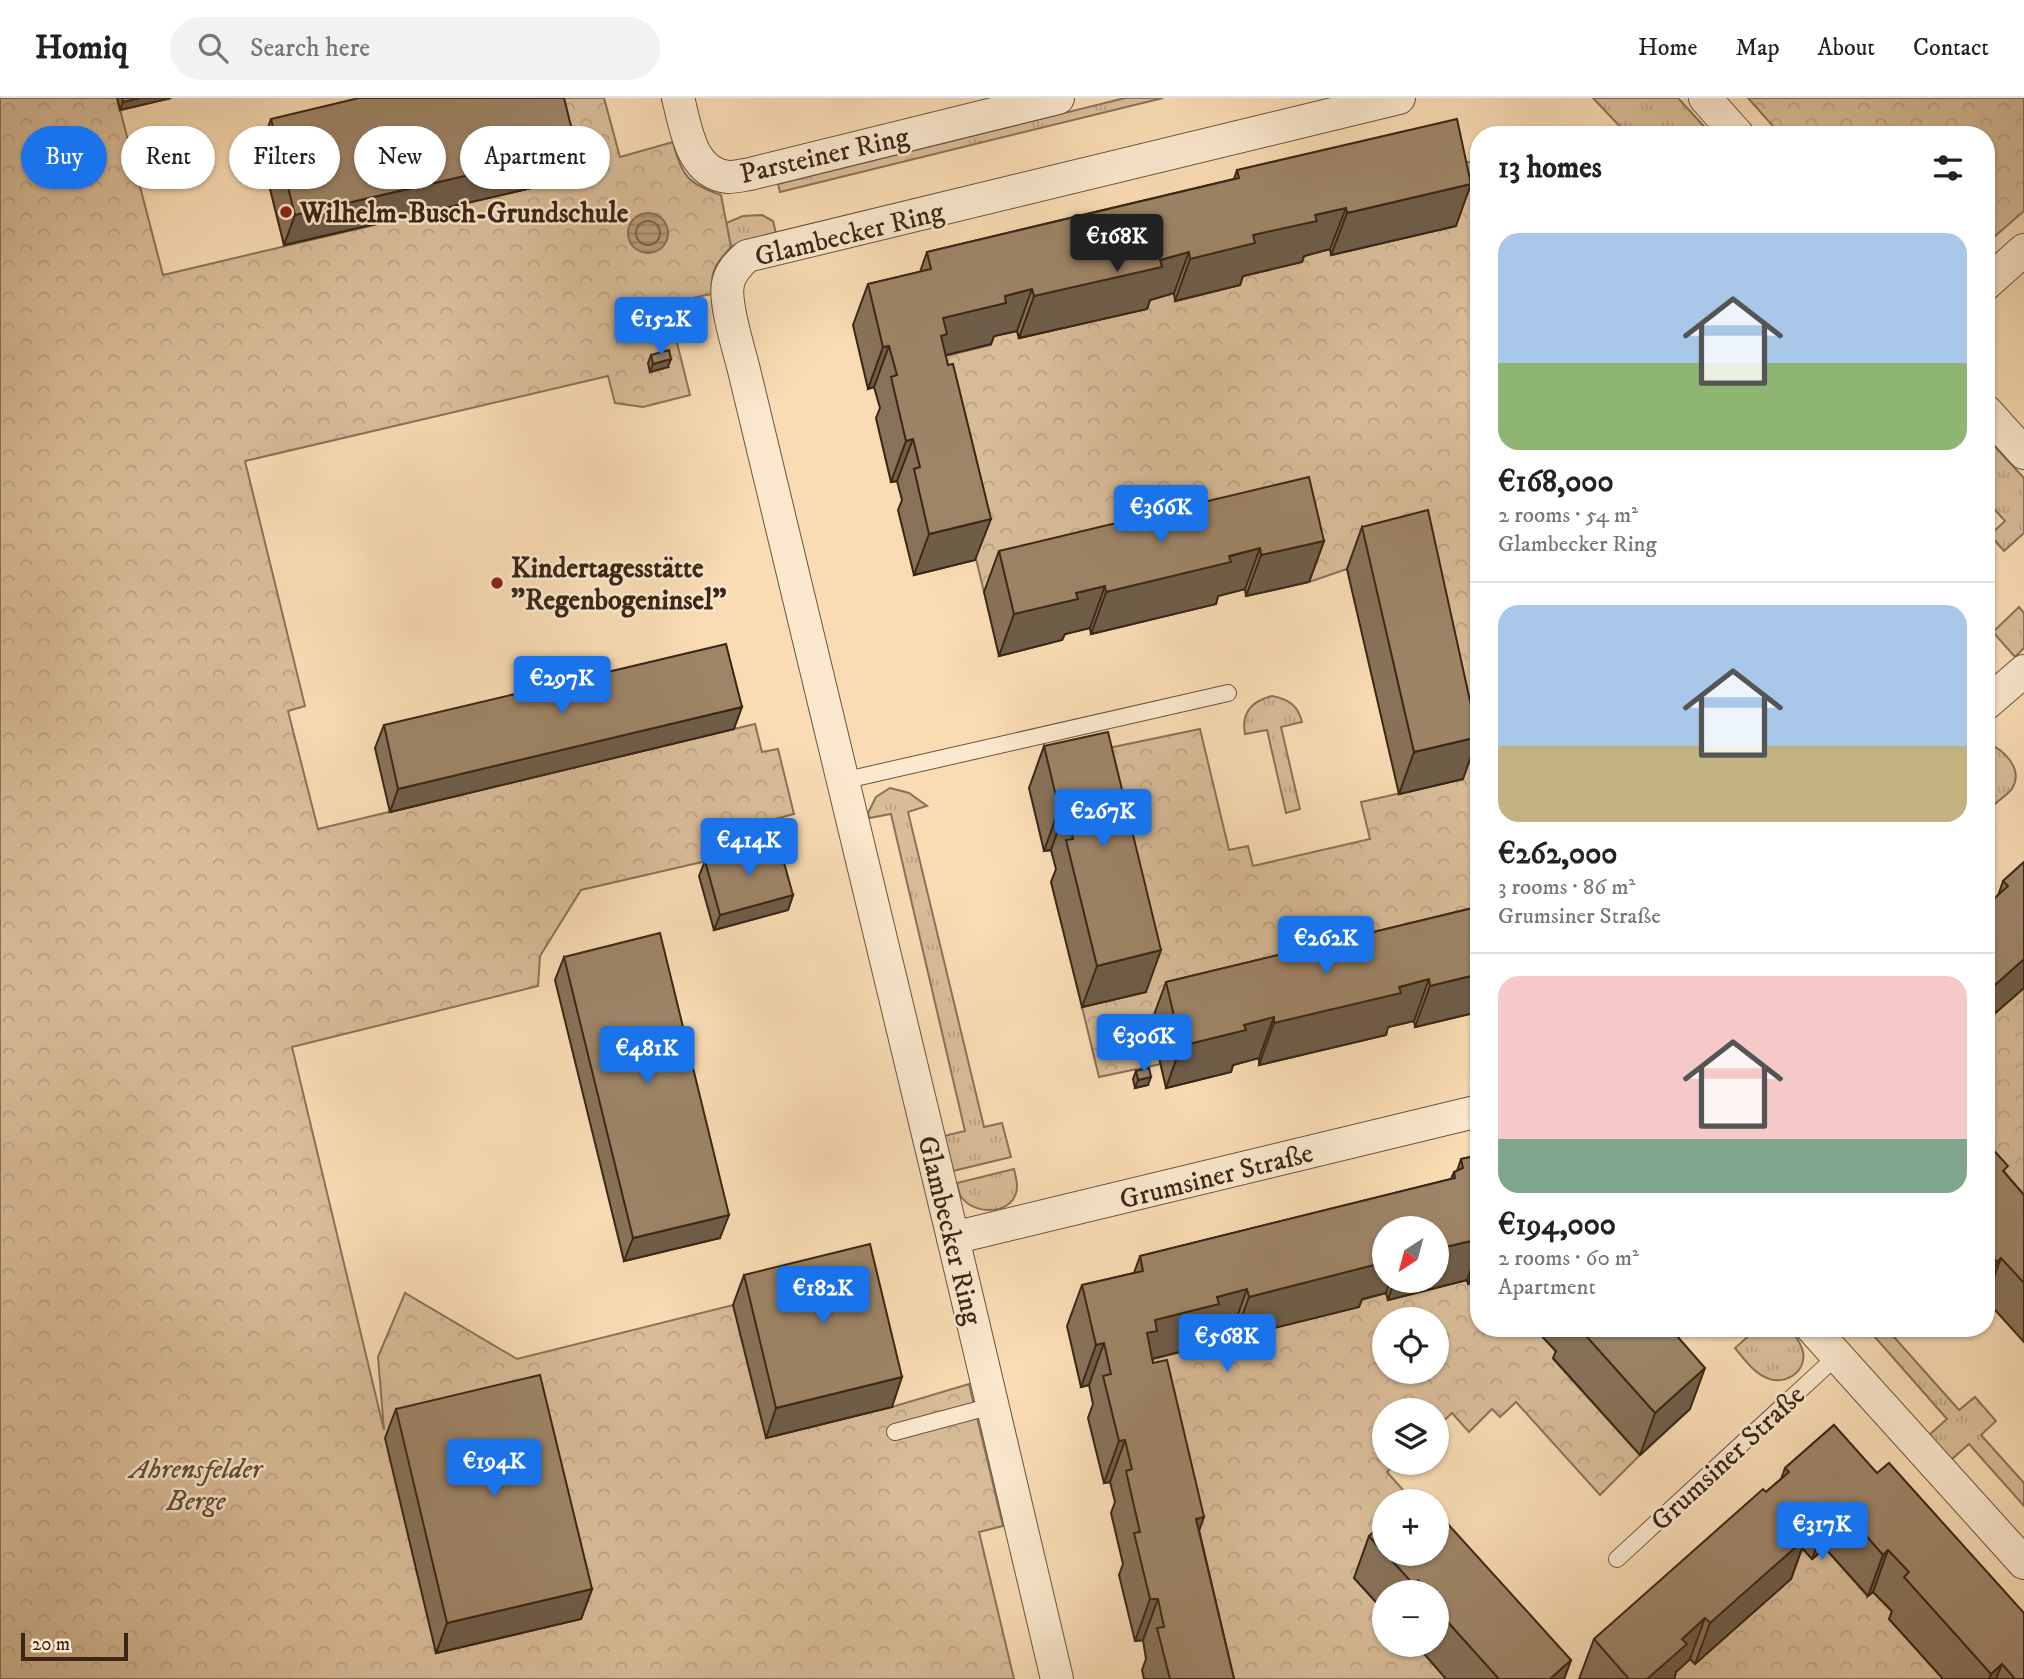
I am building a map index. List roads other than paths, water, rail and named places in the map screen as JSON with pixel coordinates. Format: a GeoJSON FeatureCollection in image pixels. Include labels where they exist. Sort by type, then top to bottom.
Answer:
{"type":"FeatureCollection","features":[{"type":"Feature","properties":{"kind":"street","name":"Parsteiner Ring"},"geometry":{"type":"LineString","coordinates":[[678,98],[695,155],[706,169],[728,177],[750,174],[1058,98]]}},
{"type":"Feature","properties":{"kind":"street","name":"Glambecker Ring"},"geometry":{"type":"LineString","coordinates":[[1057,1679],[953,1238],[934,1202],[842,781],[734,331],[727,285],[736,266],[747,256],[1399,98]]}},
{"type":"Feature","properties":{"kind":"street"},"geometry":{"type":"LineString","coordinates":[[1705,98],[1730,126]]}},
{"type":"Feature","properties":{"kind":"street"},"geometry":{"type":"LineString","coordinates":[[1995,276],[2024,250]]}},
{"type":"Feature","properties":{"kind":"street"},"geometry":{"type":"LineString","coordinates":[[1995,421],[2024,453]]}},
{"type":"Feature","properties":{"kind":"street"},"geometry":{"type":"LineString","coordinates":[[1995,696],[2024,671]]}},
{"type":"Feature","properties":{"kind":"street","name":"Grumsiner Straße"},"geometry":{"type":"LineString","coordinates":[[953,1238],[1470,1113]]}},
{"type":"Feature","properties":{"kind":"street"},"geometry":{"type":"LineString","coordinates":[[1820,1337],[2024,1563]]}},
{"type":"Feature","properties":{"kind":"lane"},"geometry":{"type":"LineString","coordinates":[[842,781],[928,764],[1228,693]]}},
{"type":"Feature","properties":{"kind":"lane","name":"Grumsiner Straße"},"geometry":{"type":"LineString","coordinates":[[1617,1559],[1837,1356]]}},
{"type":"Feature","properties":{"kind":"lane"},"geometry":{"type":"LineString","coordinates":[[895,1432],[992,1406]]}},
{"type":"Feature","properties":{"kind":"water"},"geometry":{"type":"Polygon","coordinates":[[[648,213],[662,219],[668,233],[662,247],[648,253],[634,247],[628,233],[634,219],[648,213]]]}},
{"type":"Feature","properties":{"kind":"place","name":"Wilhelm-Busch-Grundschule"},"geometry":{"type":"Point","coordinates":[286,212]}},
{"type":"Feature","properties":{"kind":"place","name":"Kindertagesstätte \"Regenbogeninsel\""},"geometry":{"type":"Point","coordinates":[497,583]}},
{"type":"Feature","properties":{"kind":"park label","name":"Ahrensfelder Berge"},"geometry":{"type":"Point","coordinates":[196,1484]}}]}
